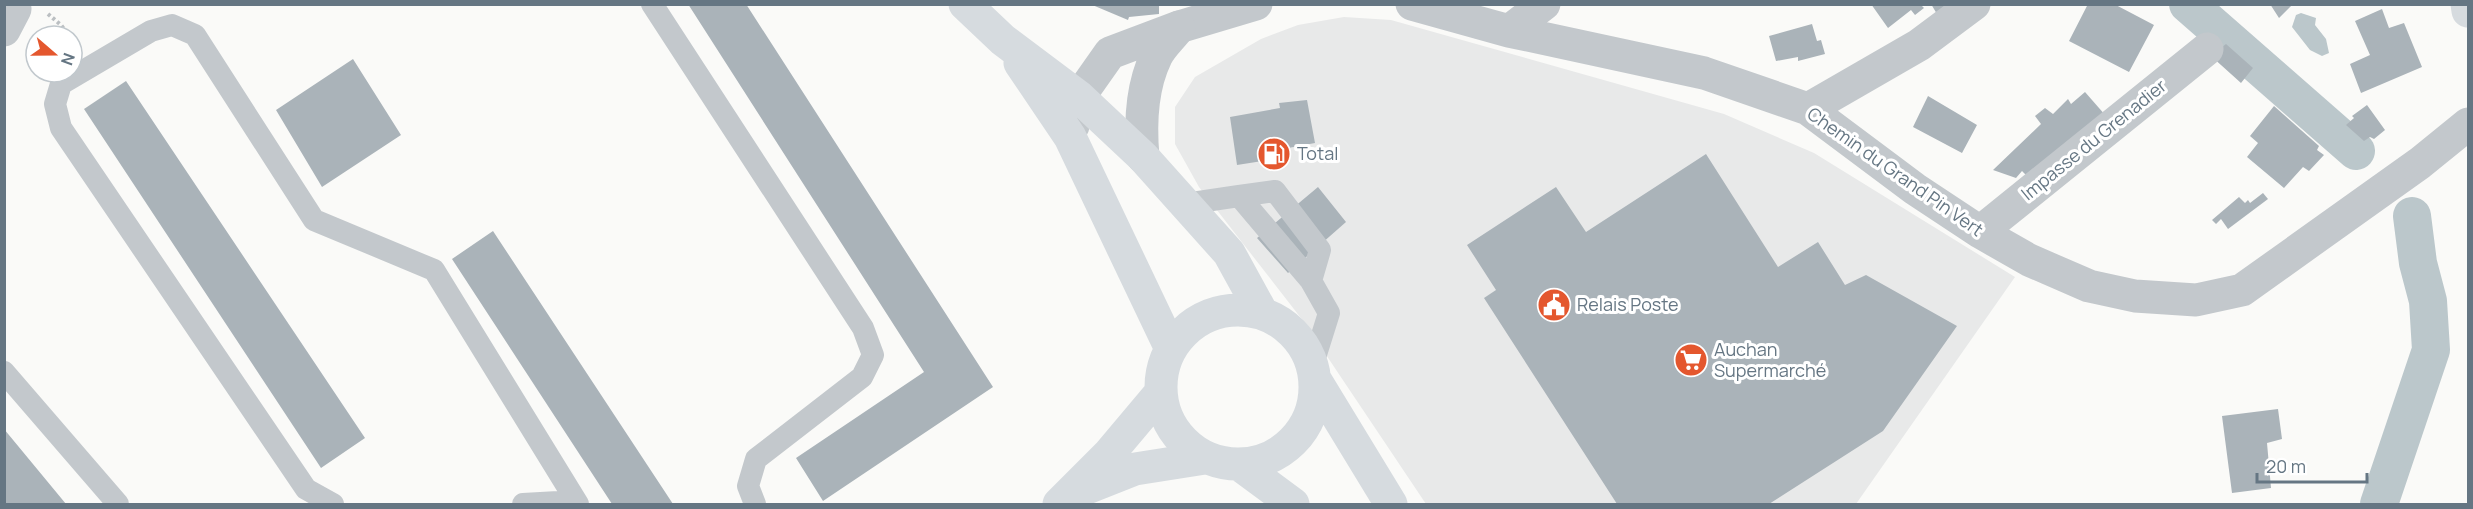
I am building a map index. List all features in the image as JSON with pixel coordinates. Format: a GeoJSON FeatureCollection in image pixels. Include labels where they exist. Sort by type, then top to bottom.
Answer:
{"type":"FeatureCollection","features":[{"type":"Feature","properties":{"kind":"main road"},"geometry":{"type":"LineString","coordinates":[[965,4],[1004,40],[1079,97],[1143,157],[1229,254],[1262,313]]}},
{"type":"Feature","properties":{"kind":"main road"},"geometry":{"type":"LineString","coordinates":[[2467,4],[2469,11]]}},
{"type":"Feature","properties":{"kind":"main road"},"geometry":{"type":"LineString","coordinates":[[1004,40],[1070,137],[1171,349]]}},
{"type":"Feature","properties":{"kind":"main road"},"geometry":{"type":"LineString","coordinates":[[1204,458],[1182,442],[1167,418],[1161,392],[1163,369],[1171,349],[1188,328],[1210,315],[1236,309],[1262,313],[1284,324],[1302,342],[1314,372],[1392,502]]}},
{"type":"Feature","properties":{"kind":"main road"},"geometry":{"type":"LineString","coordinates":[[1065,499],[1135,469],[1204,458],[1240,465],[1271,458],[1296,440],[1312,412],[1314,372]]}},
{"type":"Feature","properties":{"kind":"main road"},"geometry":{"type":"LineString","coordinates":[[1065,499],[1161,392]]}},
{"type":"Feature","properties":{"kind":"main road"},"geometry":{"type":"LineString","coordinates":[[1240,465],[1293,504]]}},
{"type":"Feature","properties":{"kind":"street"},"geometry":{"type":"LineString","coordinates":[[1070,137],[1079,97],[1110,53],[1179,27],[1256,4]]}},
{"type":"Feature","properties":{"kind":"street","name":"Chemin du Grand Pin Vert"},"geometry":{"type":"LineString","coordinates":[[1412,4],[1509,31],[1704,73],[1808,109],[1915,189],[1980,232],[2029,260],[2089,286],[2135,296],[2196,300],[2242,290],[2420,163],[2469,124]]}},
{"type":"Feature","properties":{"kind":"street"},"geometry":{"type":"LineString","coordinates":[[1509,31],[1544,4]]}},
{"type":"Feature","properties":{"kind":"street"},"geometry":{"type":"LineString","coordinates":[[1808,109],[1918,45],[1974,4]]}},
{"type":"Feature","properties":{"kind":"street"},"geometry":{"type":"LineString","coordinates":[[4,30],[15,9],[29,8]]}},
{"type":"Feature","properties":{"kind":"street"},"geometry":{"type":"LineString","coordinates":[[1143,157],[1140,119],[1145,93],[1156,56],[1179,27]]}},
{"type":"Feature","properties":{"kind":"street","name":"Impasse du Grenadier"},"geometry":{"type":"LineString","coordinates":[[1980,232],[2207,49]]}},
{"type":"Feature","properties":{"kind":"lane"},"geometry":{"type":"LineString","coordinates":[[652,4],[863,328],[873,356],[862,377],[756,459],[748,486],[755,504]]}},
{"type":"Feature","properties":{"kind":"lane"},"geometry":{"type":"LineString","coordinates":[[333,504],[306,489],[61,128],[55,104],[61,84],[151,31],[172,25],[195,35],[314,220],[434,270],[577,502],[523,504]]}},
{"type":"Feature","properties":{"kind":"lane"},"geometry":{"type":"LineString","coordinates":[[1185,204],[1275,191],[1320,250],[1311,281]]}},
{"type":"Feature","properties":{"kind":"lane"},"geometry":{"type":"LineString","coordinates":[[1239,196],[1311,281],[1329,313],[1314,372]]}},
{"type":"Feature","properties":{"kind":"lane"},"geometry":{"type":"LineString","coordinates":[[4,372],[118,504]]}},
{"type":"Feature","properties":{"kind":"path"},"geometry":{"type":"LineString","coordinates":[[29,8],[59,24]]}},
{"type":"Feature","properties":{"kind":"shaded area"},"geometry":{"type":"Polygon","coordinates":[[[2301,13],[2316,18],[2315,25],[2326,39],[2329,53],[2322,56],[2310,50],[2292,27],[2296,15],[2301,13]]]}},
{"type":"Feature","properties":{"kind":"shaded area"},"geometry":{"type":"Polygon","coordinates":[[[1344,17],[1391,20],[1724,114],[1814,153],[2015,277],[1856,504],[1426,504],[1304,322],[1199,187],[1175,144],[1175,107],[1195,77],[1261,39],[1298,25],[1344,17]]]}},
{"type":"Feature","properties":{"kind":"building"},"geometry":{"type":"Polygon","coordinates":[[[688,4],[746,4],[993,387],[823,501],[796,458],[924,372],[688,4]]]}},
{"type":"Feature","properties":{"kind":"building"},"geometry":{"type":"Polygon","coordinates":[[[1090,4],[1159,4],[1159,14],[1129,17],[1128,20],[1090,4]]]}},
{"type":"Feature","properties":{"kind":"building"},"geometry":{"type":"Polygon","coordinates":[[[1871,4],[1920,4],[1924,8],[1915,15],[1911,10],[1888,28],[1871,4]]]}},
{"type":"Feature","properties":{"kind":"building"},"geometry":{"type":"Polygon","coordinates":[[[1931,4],[1950,4],[1937,14],[1931,4]]]}},
{"type":"Feature","properties":{"kind":"building"},"geometry":{"type":"Polygon","coordinates":[[[2088,4],[2114,4],[2154,25],[2129,72],[2069,41],[2088,4]]]}},
{"type":"Feature","properties":{"kind":"building"},"geometry":{"type":"Polygon","coordinates":[[[2270,4],[2293,4],[2279,18],[2270,4]]]}},
{"type":"Feature","properties":{"kind":"building"},"geometry":{"type":"Polygon","coordinates":[[[2382,9],[2389,28],[2404,23],[2422,67],[2361,93],[2350,64],[2370,55],[2355,21],[2382,9]]]}},
{"type":"Feature","properties":{"kind":"building"},"geometry":{"type":"Polygon","coordinates":[[[1812,24],[1817,41],[1821,40],[1825,54],[1798,61],[1798,57],[1776,61],[1769,36],[1812,24]]]}},
{"type":"Feature","properties":{"kind":"building"},"geometry":{"type":"Polygon","coordinates":[[[2226,44],[2253,68],[2241,83],[2211,56],[2226,44]]]}},
{"type":"Feature","properties":{"kind":"building"},"geometry":{"type":"Polygon","coordinates":[[[353,59],[401,135],[322,187],[276,110],[353,59]]]}},
{"type":"Feature","properties":{"kind":"building"},"geometry":{"type":"Polygon","coordinates":[[[126,81],[365,438],[321,468],[84,109],[126,81]]]}},
{"type":"Feature","properties":{"kind":"building"},"geometry":{"type":"Polygon","coordinates":[[[2085,92],[2106,116],[2029,178],[2022,171],[2016,178],[1993,170],[2041,124],[2035,116],[2045,108],[2053,114],[2068,99],[2071,104],[2085,92]]]}},
{"type":"Feature","properties":{"kind":"building"},"geometry":{"type":"Polygon","coordinates":[[[1928,96],[1977,125],[1962,153],[1913,127],[1928,96]]]}},
{"type":"Feature","properties":{"kind":"building"},"geometry":{"type":"Polygon","coordinates":[[[1307,100],[1315,143],[1288,148],[1289,157],[1237,165],[1230,117],[1280,108],[1279,103],[1307,100]]]}},
{"type":"Feature","properties":{"kind":"building"},"geometry":{"type":"Polygon","coordinates":[[[2367,105],[2385,130],[2374,139],[2370,137],[2364,141],[2346,125],[2354,118],[2352,116],[2367,105]]]}},
{"type":"Feature","properties":{"kind":"building"},"geometry":{"type":"Polygon","coordinates":[[[2274,106],[2319,146],[2317,150],[2324,155],[2309,171],[2303,167],[2284,188],[2247,157],[2258,143],[2250,136],[2274,106]]]}},
{"type":"Feature","properties":{"kind":"building","name":"Auchan Supermarché"},"geometry":{"type":"Polygon","coordinates":[[[1706,154],[1778,267],[1818,242],[1845,285],[1866,275],[1957,326],[1883,431],[1769,504],[1617,504],[1484,298],[1496,290],[1467,245],[1556,187],[1586,232],[1706,154]]]}},
{"type":"Feature","properties":{"kind":"building"},"geometry":{"type":"Polygon","coordinates":[[[1318,187],[1346,222],[1288,273],[1257,238],[1318,187]]]}},
{"type":"Feature","properties":{"kind":"building"},"geometry":{"type":"Polygon","coordinates":[[[2263,193],[2268,199],[2228,229],[2221,219],[2216,224],[2212,220],[2239,197],[2245,203],[2248,200],[2250,203],[2263,193]]]}},
{"type":"Feature","properties":{"kind":"building"},"geometry":{"type":"Polygon","coordinates":[[[493,231],[673,504],[612,504],[452,259],[493,231]]]}},
{"type":"Feature","properties":{"kind":"building"},"geometry":{"type":"Polygon","coordinates":[[[2278,409],[2282,439],[2267,443],[2271,488],[2232,493],[2222,416],[2278,409]]]}},
{"type":"Feature","properties":{"kind":"building"},"geometry":{"type":"Polygon","coordinates":[[[4,429],[66,504],[4,504],[4,429]]]}},
{"type":"Feature","properties":{"kind":"waterway"},"geometry":{"type":"LineString","coordinates":[[2188,4],[2356,151]]}},
{"type":"Feature","properties":{"kind":"waterway"},"geometry":{"type":"LineString","coordinates":[[2379,504],[2431,350],[2428,301],[2418,263],[2412,216]]}},
{"type":"Feature","properties":{"kind":"place","name":"Total"},"geometry":{"type":"Point","coordinates":[1274,154]}},
{"type":"Feature","properties":{"kind":"place","name":"Relais Poste"},"geometry":{"type":"Point","coordinates":[1554,305]}},
{"type":"Feature","properties":{"kind":"place","name":"Auchan Supermarché"},"geometry":{"type":"Point","coordinates":[1691,360]}}]}
